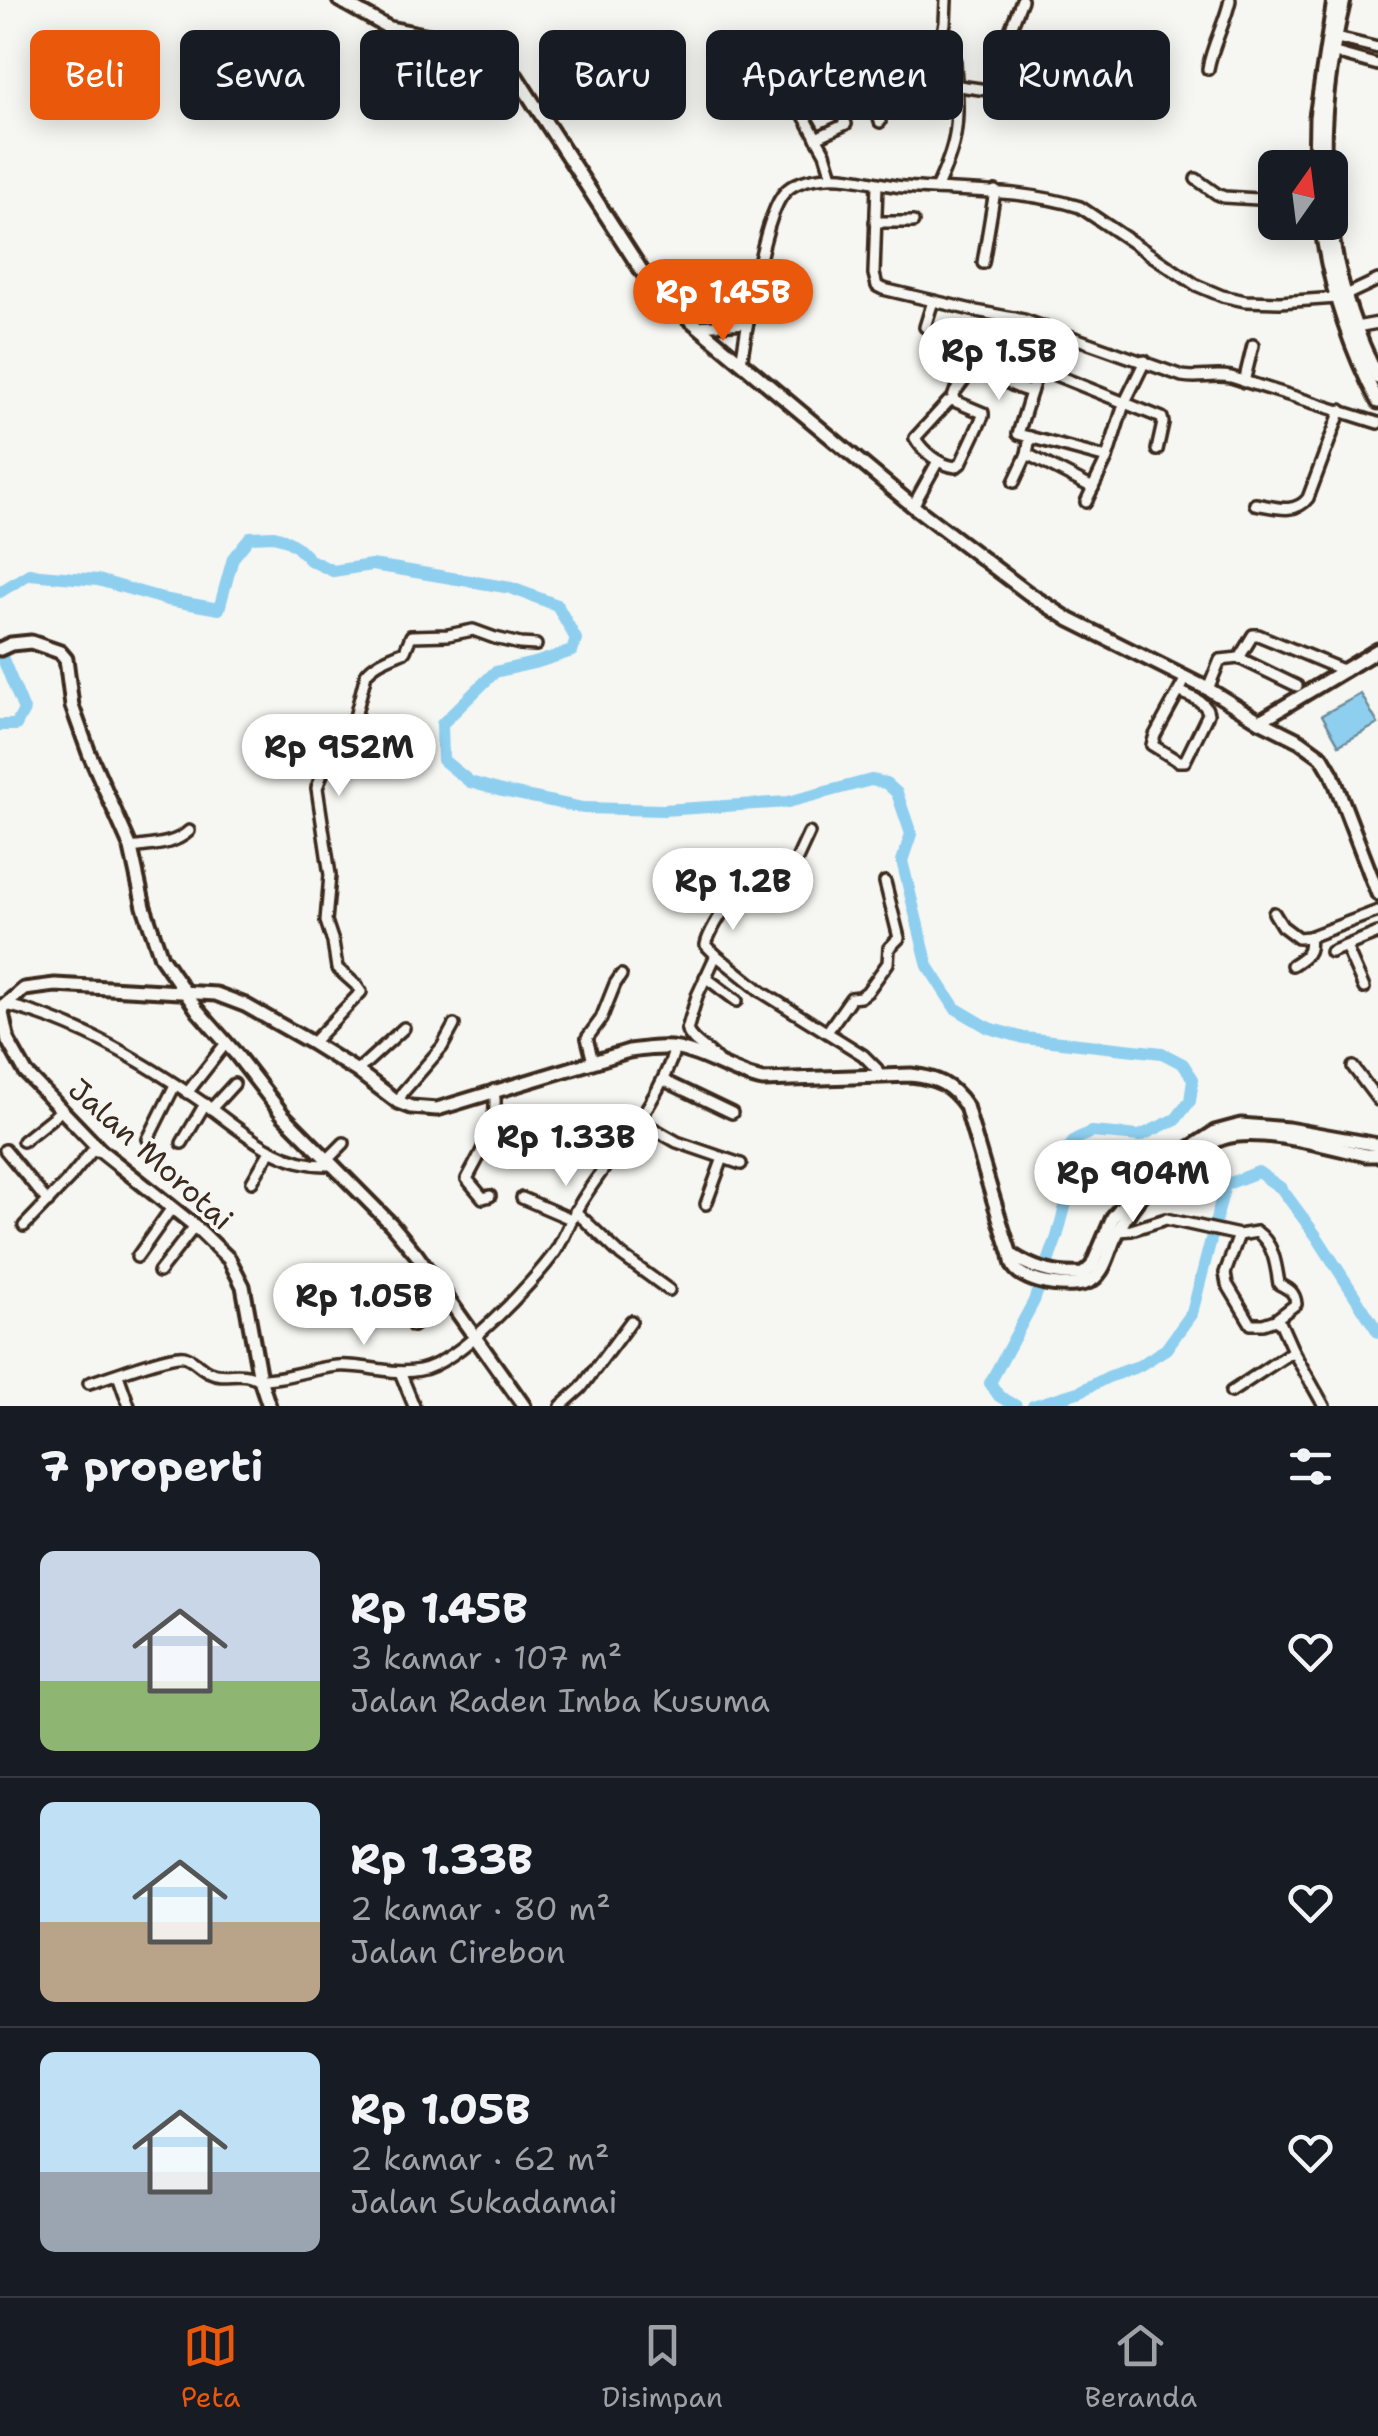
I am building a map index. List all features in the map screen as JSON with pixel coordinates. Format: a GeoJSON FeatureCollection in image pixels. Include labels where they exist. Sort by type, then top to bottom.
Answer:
{"type":"FeatureCollection","features":[{"type":"Feature","properties":{"kind":"street"},"geometry":{"type":"LineString","coordinates":[[339,0],[389,28],[466,43],[516,76],[658,293],[913,506],[1028,592],[1182,686],[1204,704],[1208,714],[1189,756],[1178,762],[1152,745],[1152,741],[1182,686]]}},
{"type":"Feature","properties":{"kind":"street"},"geometry":{"type":"LineString","coordinates":[[943,30],[946,0]]}},
{"type":"Feature","properties":{"kind":"street"},"geometry":{"type":"LineString","coordinates":[[963,88],[1001,92],[1007,38],[1022,0]]}},
{"type":"Feature","properties":{"kind":"street"},"geometry":{"type":"LineString","coordinates":[[1208,69],[1230,0]]}},
{"type":"Feature","properties":{"kind":"street"},"geometry":{"type":"LineString","coordinates":[[1319,148],[1334,0]]}},
{"type":"Feature","properties":{"kind":"street"},"geometry":{"type":"LineString","coordinates":[[1330,51],[1337,38],[1344,0]]}},
{"type":"Feature","properties":{"kind":"street"},"geometry":{"type":"LineString","coordinates":[[1330,51],[1378,64],[1378,51],[1337,38]]}},
{"type":"Feature","properties":{"kind":"street"},"geometry":{"type":"LineString","coordinates":[[816,138],[846,124],[832,94],[797,104],[816,138],[825,153],[832,176]]}},
{"type":"Feature","properties":{"kind":"street"},"geometry":{"type":"LineString","coordinates":[[936,189],[949,160],[955,120]]}},
{"type":"Feature","properties":{"kind":"street"},"geometry":{"type":"LineString","coordinates":[[741,363],[766,238],[780,200],[794,185],[832,176],[877,184],[995,191],[1080,207],[1196,284],[1245,301],[1341,296],[1378,280]]}},
{"type":"Feature","properties":{"kind":"street"},"geometry":{"type":"LineString","coordinates":[[1196,178],[1224,197],[1258,199]]}},
{"type":"Feature","properties":{"kind":"street"},"geometry":{"type":"LineString","coordinates":[[877,184],[877,286],[1048,327],[1190,378],[1218,375],[1378,423]]}},
{"type":"Feature","properties":{"kind":"street"},"geometry":{"type":"LineString","coordinates":[[982,263],[995,191]]}},
{"type":"Feature","properties":{"kind":"street"},"geometry":{"type":"LineString","coordinates":[[875,222],[913,222]]}},
{"type":"Feature","properties":{"kind":"street"},"geometry":{"type":"LineString","coordinates":[[1330,240],[1341,296],[1378,402]]}},
{"type":"Feature","properties":{"kind":"street"},"geometry":{"type":"LineString","coordinates":[[925,327],[933,301]]}},
{"type":"Feature","properties":{"kind":"street"},"geometry":{"type":"LineString","coordinates":[[996,358],[1014,318]]}},
{"type":"Feature","properties":{"kind":"street"},"geometry":{"type":"LineString","coordinates":[[695,326],[748,323]]}},
{"type":"Feature","properties":{"kind":"street"},"geometry":{"type":"LineString","coordinates":[[1351,323],[1378,323]]}},
{"type":"Feature","properties":{"kind":"street"},"geometry":{"type":"LineString","coordinates":[[1351,323],[1378,378]]}},
{"type":"Feature","properties":{"kind":"street"},"geometry":{"type":"LineString","coordinates":[[1244,382],[1252,345]]}},
{"type":"Feature","properties":{"kind":"street"},"geometry":{"type":"LineString","coordinates":[[1086,502],[1145,361]]}},
{"type":"Feature","properties":{"kind":"street"},"geometry":{"type":"LineString","coordinates":[[952,400],[977,409],[983,416],[956,468],[938,461],[915,438],[952,400],[969,372],[978,366],[1010,386],[1031,392]]}},
{"type":"Feature","properties":{"kind":"street"},"geometry":{"type":"LineString","coordinates":[[1106,458],[1020,435],[1037,373],[1041,370],[1162,418],[1157,450]]}},
{"type":"Feature","properties":{"kind":"street"},"geometry":{"type":"LineString","coordinates":[[1256,504],[1290,509],[1302,505],[1340,410]]}},
{"type":"Feature","properties":{"kind":"street"},"geometry":{"type":"LineString","coordinates":[[1014,482],[1030,438]]}},
{"type":"Feature","properties":{"kind":"street"},"geometry":{"type":"LineString","coordinates":[[1027,454],[1093,488]]}},
{"type":"Feature","properties":{"kind":"street"},"geometry":{"type":"LineString","coordinates":[[913,506],[938,461]]}},
{"type":"Feature","properties":{"kind":"street"},"geometry":{"type":"LineString","coordinates":[[312,1043],[360,992],[336,968],[326,921],[330,876],[317,788],[354,721],[366,674],[370,668],[404,651],[411,636],[478,630],[495,638],[536,645]]}},
{"type":"Feature","properties":{"kind":"street"},"geometry":{"type":"LineString","coordinates":[[1239,658],[1250,638],[1258,635],[1345,671]]}},
{"type":"Feature","properties":{"kind":"street"},"geometry":{"type":"LineString","coordinates":[[5,647],[31,642],[60,652],[66,659],[72,706],[89,754],[132,848],[153,936],[184,992],[283,1115],[416,1254],[524,1406]]}},
{"type":"Feature","properties":{"kind":"street"},"geometry":{"type":"LineString","coordinates":[[1260,721],[1378,650]]}},
{"type":"Feature","properties":{"kind":"street"},"geometry":{"type":"LineString","coordinates":[[1208,690],[1220,660],[1239,658],[1297,686]]}},
{"type":"Feature","properties":{"kind":"street"},"geometry":{"type":"LineString","coordinates":[[1182,686],[1208,690],[1322,757],[1373,865],[1378,894]]}},
{"type":"Feature","properties":{"kind":"street"},"geometry":{"type":"LineString","coordinates":[[1280,710],[1281,723],[1290,735]]}},
{"type":"Feature","properties":{"kind":"street"},"geometry":{"type":"LineString","coordinates":[[132,848],[174,841],[189,830]]}},
{"type":"Feature","properties":{"kind":"street"},"geometry":{"type":"LineString","coordinates":[[809,833],[786,885],[742,878],[736,895],[707,936],[706,945],[762,992],[863,1055],[879,1076]]}},
{"type":"Feature","properties":{"kind":"street"},"geometry":{"type":"LineString","coordinates":[[827,1032],[846,1003],[867,992],[888,962],[889,948],[899,938],[885,882]]}},
{"type":"Feature","properties":{"kind":"street"},"geometry":{"type":"LineString","coordinates":[[1274,913],[1289,933],[1298,938],[1378,911]]}},
{"type":"Feature","properties":{"kind":"street"},"geometry":{"type":"LineString","coordinates":[[1331,952],[1378,933]]}},
{"type":"Feature","properties":{"kind":"street"},"geometry":{"type":"LineString","coordinates":[[1292,965],[1309,953],[1309,936]]}},
{"type":"Feature","properties":{"kind":"street"},"geometry":{"type":"LineString","coordinates":[[1346,947],[1364,988]]}},
{"type":"Feature","properties":{"kind":"street"},"geometry":{"type":"LineString","coordinates":[[716,955],[697,996],[688,1034],[711,1052],[720,1066]]}},
{"type":"Feature","properties":{"kind":"street"},"geometry":{"type":"LineString","coordinates":[[593,1062],[587,1038],[601,1019],[621,975]]}},
{"type":"Feature","properties":{"kind":"street"},"geometry":{"type":"LineString","coordinates":[[705,978],[737,1001]]}},
{"type":"Feature","properties":{"kind":"street"},"geometry":{"type":"LineString","coordinates":[[3,1004],[24,990],[55,985],[216,994],[245,1005],[312,1043],[411,1108],[437,1109],[629,1050],[655,1048],[692,1053],[763,1080],[930,1078],[945,1082],[966,1106],[1014,1267],[1076,1286],[1094,1278],[1105,1263],[1119,1231],[1144,1192],[1208,1144],[1238,1134],[1378,1155]]}},
{"type":"Feature","properties":{"kind":"street"},"geometry":{"type":"LineString","coordinates":[[3,1004],[92,1036],[141,1062],[270,1151],[305,1164],[329,1162],[344,1143]]}},
{"type":"Feature","properties":{"kind":"street","name":"Jalan Morotai"},"geometry":{"type":"LineString","coordinates":[[3,1004],[12,1052],[26,1073],[101,1150],[229,1259],[244,1286],[260,1379],[269,1406]]}},
{"type":"Feature","properties":{"kind":"street"},"geometry":{"type":"LineString","coordinates":[[398,1102],[442,1047],[454,1025]]}},
{"type":"Feature","properties":{"kind":"street"},"geometry":{"type":"LineString","coordinates":[[357,1071],[404,1028]]}},
{"type":"Feature","properties":{"kind":"street"},"geometry":{"type":"LineString","coordinates":[[187,1092],[222,1047]]}},
{"type":"Feature","properties":{"kind":"street"},"geometry":{"type":"LineString","coordinates":[[89,1383],[184,1356],[207,1372],[246,1374],[260,1379],[331,1366],[400,1372],[438,1364],[475,1338],[555,1252],[597,1176],[640,1120],[663,1080],[675,1048]]}},
{"type":"Feature","properties":{"kind":"street"},"geometry":{"type":"LineString","coordinates":[[1353,1068],[1378,1100]]}},
{"type":"Feature","properties":{"kind":"street"},"geometry":{"type":"LineString","coordinates":[[663,1080],[732,1113]]}},
{"type":"Feature","properties":{"kind":"street"},"geometry":{"type":"LineString","coordinates":[[182,1143],[208,1107],[234,1084]]}},
{"type":"Feature","properties":{"kind":"street"},"geometry":{"type":"LineString","coordinates":[[148,1138],[175,1085]]}},
{"type":"Feature","properties":{"kind":"street"},"geometry":{"type":"LineString","coordinates":[[490,1196],[483,1198],[467,1179],[492,1131],[494,1090]]}},
{"type":"Feature","properties":{"kind":"street"},"geometry":{"type":"LineString","coordinates":[[22,1141],[62,1110]]}},
{"type":"Feature","properties":{"kind":"street"},"geometry":{"type":"LineString","coordinates":[[640,1120],[666,1136],[741,1164]]}},
{"type":"Feature","properties":{"kind":"street"},"geometry":{"type":"LineString","coordinates":[[1060,1280],[1090,1268],[1113,1217],[1136,1189],[1159,1168],[1215,1132],[1242,1126],[1273,1128],[1378,1145]]}},
{"type":"Feature","properties":{"kind":"street"},"geometry":{"type":"LineString","coordinates":[[5,1150],[48,1202]]}},
{"type":"Feature","properties":{"kind":"street"},"geometry":{"type":"LineString","coordinates":[[24,1226],[92,1151],[101,1150]]}},
{"type":"Feature","properties":{"kind":"street"},"geometry":{"type":"LineString","coordinates":[[252,1182],[270,1151]]}},
{"type":"Feature","properties":{"kind":"street"},"geometry":{"type":"LineString","coordinates":[[706,1204],[723,1158]]}},
{"type":"Feature","properties":{"kind":"street"},"geometry":{"type":"LineString","coordinates":[[522,1198],[573,1215],[669,1290]]}},
{"type":"Feature","properties":{"kind":"street"},"geometry":{"type":"LineString","coordinates":[[137,1257],[172,1209]]}},
{"type":"Feature","properties":{"kind":"street"},"geometry":{"type":"LineString","coordinates":[[1119,1231],[1166,1219],[1234,1234],[1257,1232],[1264,1237],[1276,1262],[1280,1284],[1291,1289],[1296,1298],[1296,1304],[1276,1320],[1251,1324],[1227,1284],[1225,1266],[1234,1234]]}},
{"type":"Feature","properties":{"kind":"street"},"geometry":{"type":"LineString","coordinates":[[159,1272],[194,1226]]}},
{"type":"Feature","properties":{"kind":"street"},"geometry":{"type":"LineString","coordinates":[[413,1326],[446,1298]]}},
{"type":"Feature","properties":{"kind":"street"},"geometry":{"type":"LineString","coordinates":[[1276,1320],[1324,1406]]}},
{"type":"Feature","properties":{"kind":"street"},"geometry":{"type":"LineString","coordinates":[[560,1406],[582,1388],[631,1321]]}},
{"type":"Feature","properties":{"kind":"street"},"geometry":{"type":"LineString","coordinates":[[1231,1392],[1293,1352]]}},
{"type":"Feature","properties":{"kind":"street"},"geometry":{"type":"LineString","coordinates":[[400,1372],[414,1406]]}},
{"type":"Feature","properties":{"kind":"street"},"geometry":{"type":"LineString","coordinates":[[118,1375],[129,1406]]}},
{"type":"Feature","properties":{"kind":"water"},"geometry":{"type":"Polygon","coordinates":[[[1361,694],[1378,724],[1339,745],[1322,715],[1361,694]]]}},
{"type":"Feature","properties":{"kind":"waterway"},"geometry":{"type":"LineString","coordinates":[[0,592],[29,574],[98,580],[168,600],[219,609],[233,558],[250,537],[274,536],[333,571],[371,565],[392,568],[511,588],[557,605],[576,639],[572,651],[495,672],[442,724],[443,760],[470,782],[583,808],[663,810],[788,802],[871,780],[886,783],[897,793],[911,834],[902,861],[928,966],[955,1008],[989,1028],[1024,1038],[1162,1053],[1183,1064],[1193,1079],[1190,1101],[1176,1119],[1140,1136],[1091,1132],[1076,1139],[1065,1152],[1064,1170],[1070,1188],[1057,1237],[1034,1301],[990,1383],[999,1396],[1016,1406]]}},
{"type":"Feature","properties":{"kind":"waterway"},"geometry":{"type":"LineString","coordinates":[[0,652],[24,710],[16,725],[0,725]]}},
{"type":"Feature","properties":{"kind":"waterway"},"geometry":{"type":"LineString","coordinates":[[1033,1406],[1081,1391],[1139,1366],[1166,1349],[1192,1313],[1225,1185],[1258,1172],[1281,1188],[1378,1332]]}}]}
